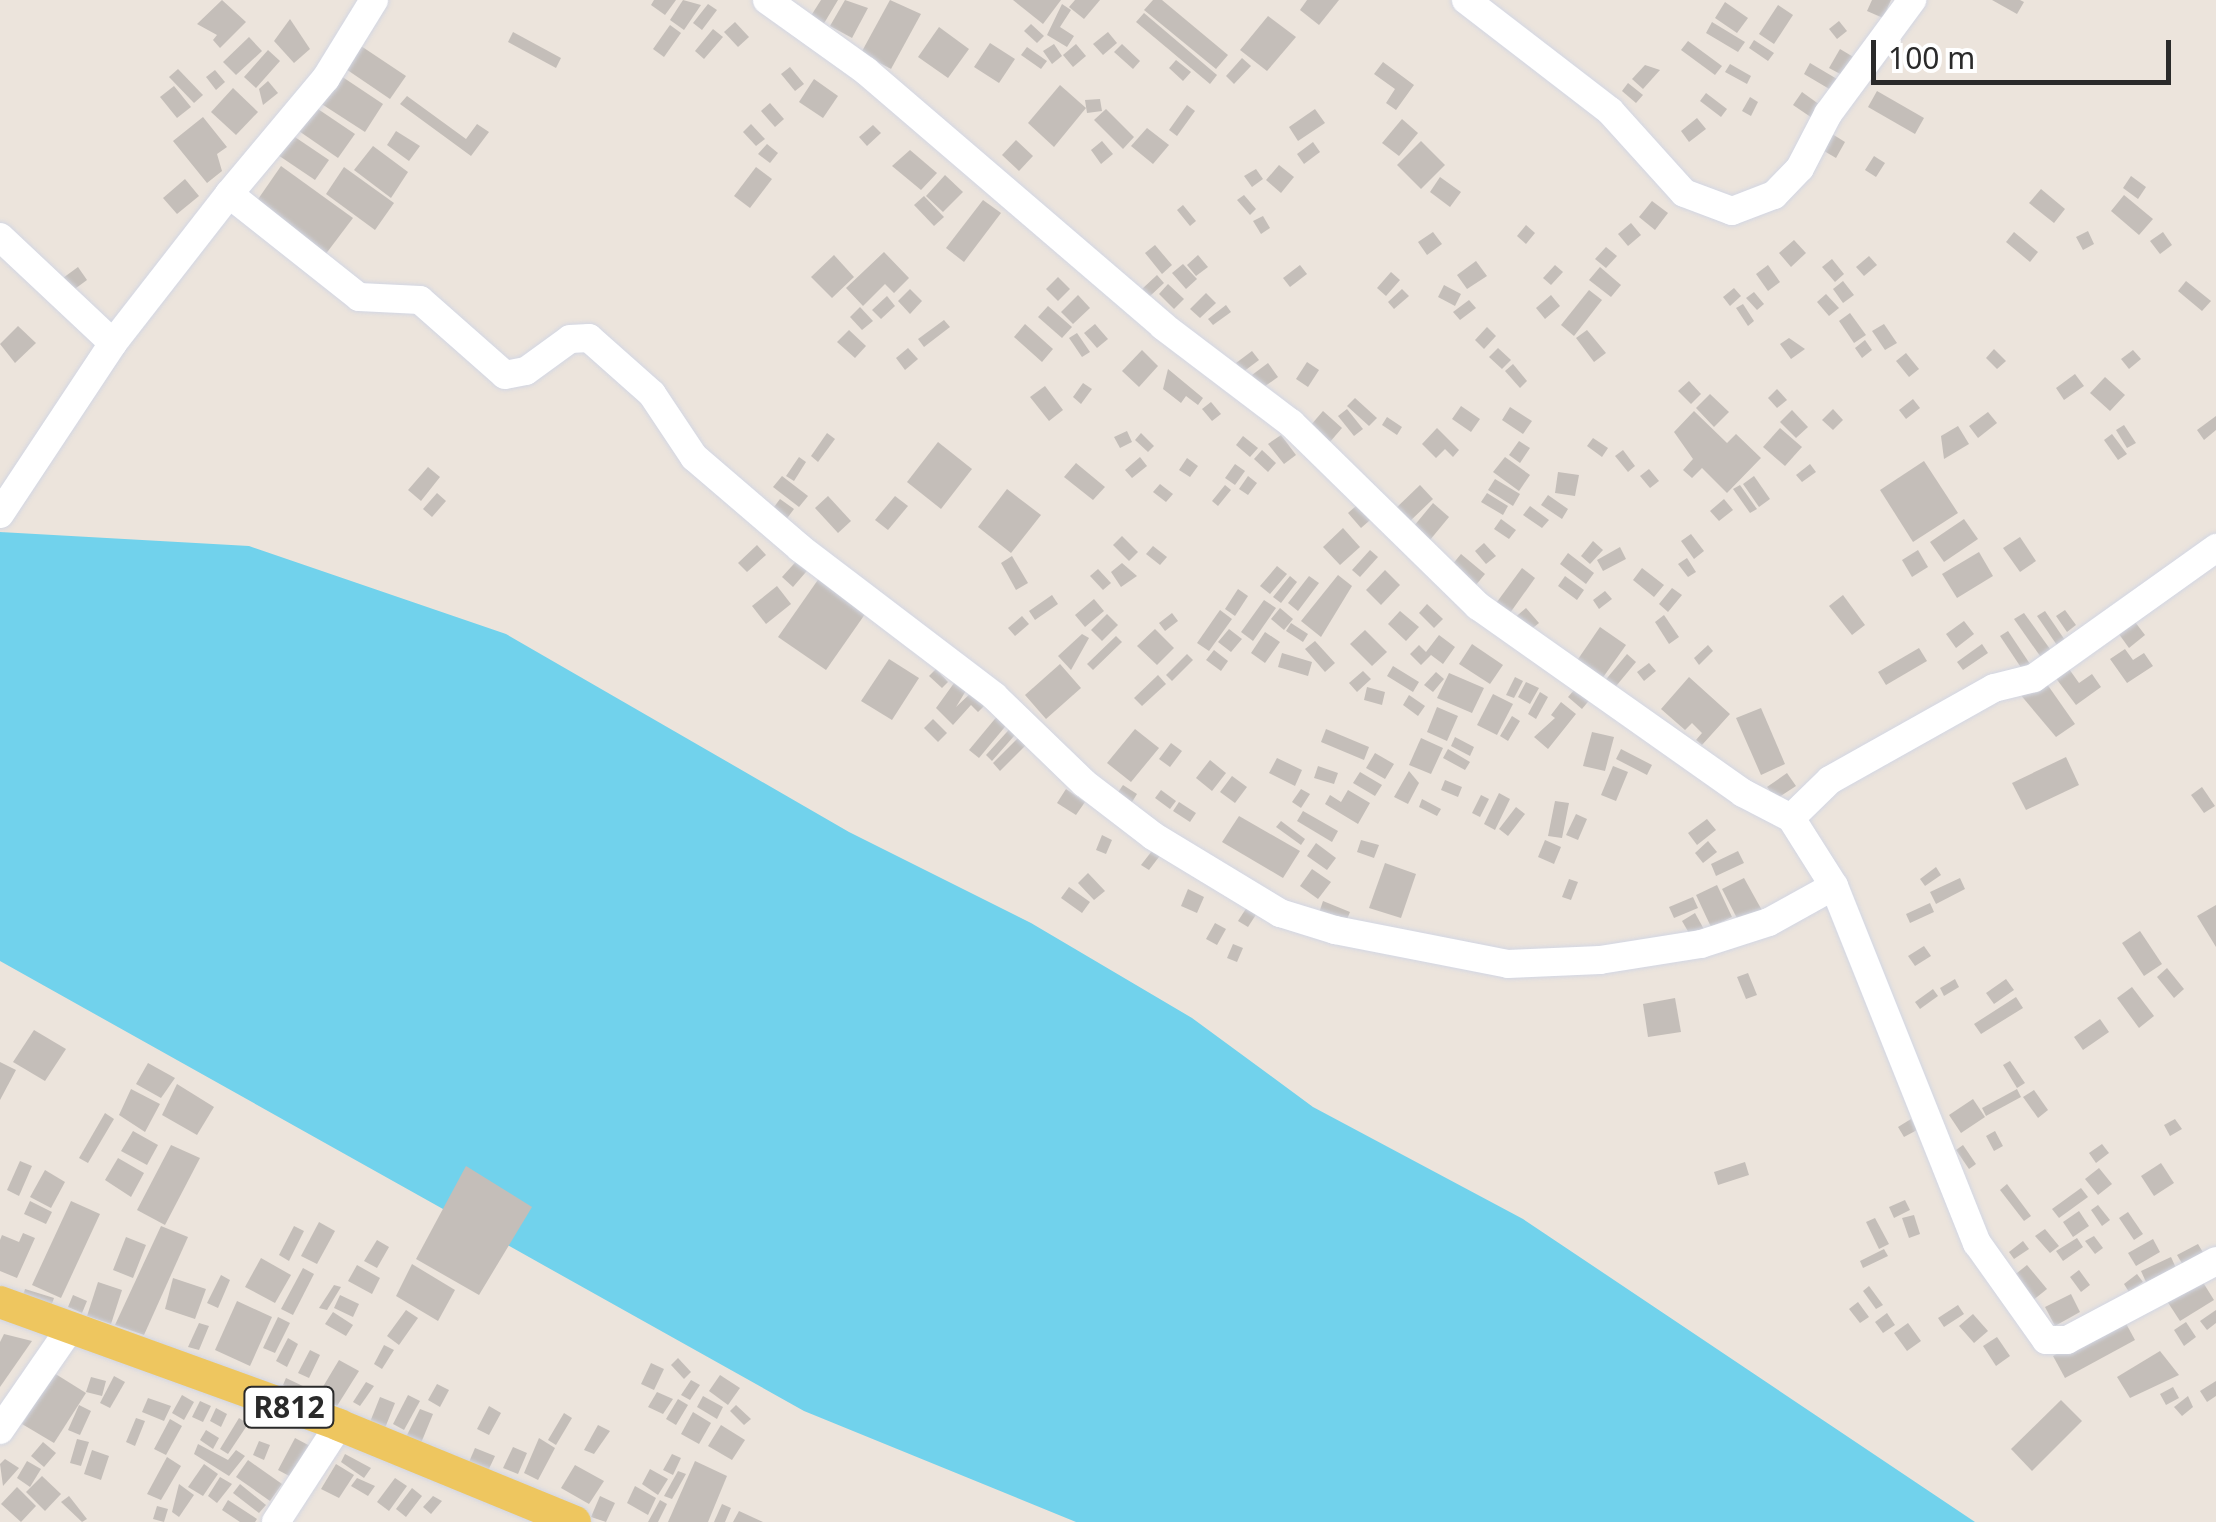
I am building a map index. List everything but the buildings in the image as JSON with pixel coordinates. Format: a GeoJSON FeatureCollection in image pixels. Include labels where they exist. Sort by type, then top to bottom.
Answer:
{"type":"FeatureCollection","features":[{"type":"Feature","properties":{"kind":"main road","name":"R812"},"geometry":{"type":"LineString","coordinates":[[0,1302],[338,1425],[575,1522]]}},
{"type":"Feature","properties":{"kind":"street"},"geometry":{"type":"LineString","coordinates":[[0,514],[106,355],[228,194],[326,78],[374,0]]}},
{"type":"Feature","properties":{"kind":"street"},"geometry":{"type":"LineString","coordinates":[[767,0],[866,71],[1163,326],[1291,424],[1478,606],[1743,793],[1791,818],[1834,886],[1977,1243],[2046,1340],[2078,1335],[2216,1260]]}},
{"type":"Feature","properties":{"kind":"street"},"geometry":{"type":"LineString","coordinates":[[1466,0],[1610,111],[1684,193],[1732,211],[1774,195],[1800,168],[1828,114],[1912,0]]}},
{"type":"Feature","properties":{"kind":"street"},"geometry":{"type":"LineString","coordinates":[[228,194],[359,297],[420,300],[505,374],[526,371],[570,339],[589,338],[652,394],[694,457],[800,548],[994,696],[1084,783],[1152,836],[1280,913],[1508,964],[1600,960],[1701,944],[1769,922],[1834,886]]}},
{"type":"Feature","properties":{"kind":"street"},"geometry":{"type":"LineString","coordinates":[[0,236],[106,355]]}},
{"type":"Feature","properties":{"kind":"street"},"geometry":{"type":"LineString","coordinates":[[1791,818],[1856,764],[1994,688],[2034,678],[2216,548]]}},
{"type":"Feature","properties":{"kind":"street"},"geometry":{"type":"LineString","coordinates":[[0,1430],[71,1327]]}},
{"type":"Feature","properties":{"kind":"street"},"geometry":{"type":"LineString","coordinates":[[276,1522],[338,1425]]}},
{"type":"Feature","properties":{"kind":"water"},"geometry":{"type":"Polygon","coordinates":[[[0,532],[249,546],[506,634],[849,832],[1031,923],[1192,1018],[1313,1107],[1523,1219],[1975,1522],[1076,1522],[804,1411],[0,961],[0,532]]]}}]}
